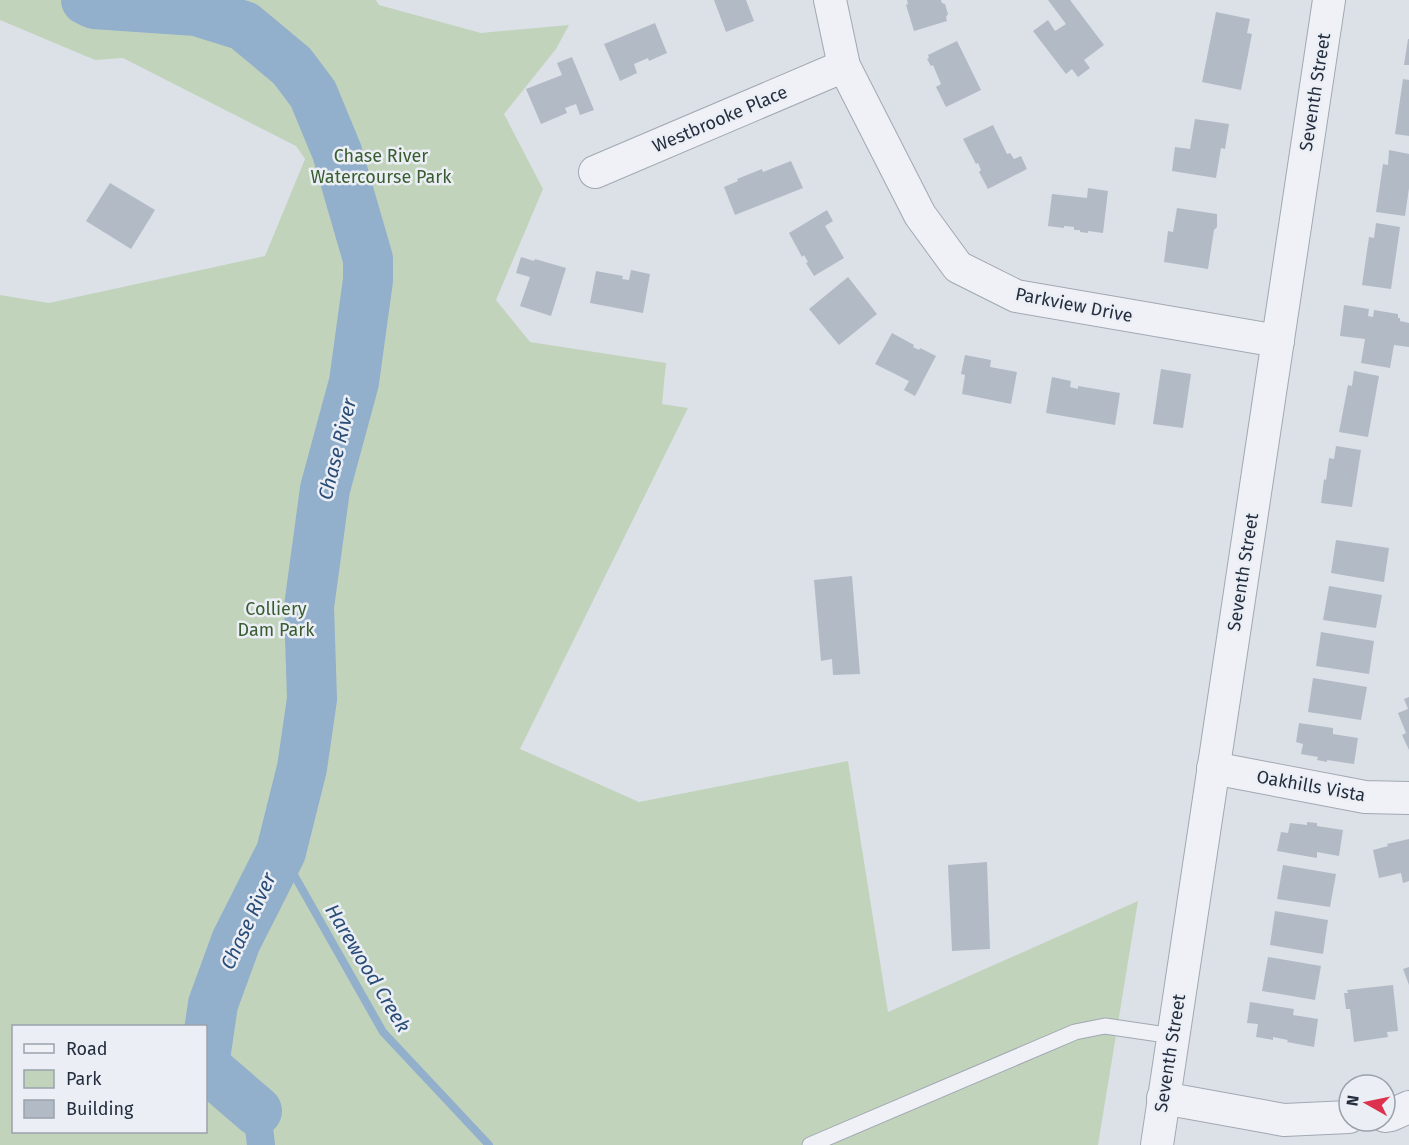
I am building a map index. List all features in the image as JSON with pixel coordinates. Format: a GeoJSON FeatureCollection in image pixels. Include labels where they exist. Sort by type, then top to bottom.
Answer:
{"type":"FeatureCollection","features":[{"type":"Feature","properties":{"kind":"street","name":"Parkview Drive"},"geometry":{"type":"LineString","coordinates":[[830,0],[844,66],[920,215],[958,267],[1016,296],[1278,340]]}},
{"type":"Feature","properties":{"kind":"street","name":"Seventh Street"},"geometry":{"type":"LineString","coordinates":[[1157,1145],[1329,0]]}},
{"type":"Feature","properties":{"kind":"street","name":"Westbrooke Place"},"geometry":{"type":"LineString","coordinates":[[595,172],[844,66]]}},
{"type":"Feature","properties":{"kind":"street","name":"Oakhills Vista"},"geometry":{"type":"LineString","coordinates":[[1213,768],[1365,797],[1409,798]]}},
{"type":"Feature","properties":{"kind":"street"},"geometry":{"type":"LineString","coordinates":[[1164,1098],[1284,1120],[1337,1118]]}},
{"type":"Feature","properties":{"kind":"lane"},"geometry":{"type":"LineString","coordinates":[[810,1145],[1075,1032],[1105,1026],[1173,1036]]}},
{"type":"Feature","properties":{"kind":"green space","name":"Colliery Dam Park"},"geometry":{"type":"Polygon","coordinates":[[[0,0],[376,0],[379,5],[481,33],[569,25],[556,49],[504,114],[543,189],[496,300],[530,342],[666,363],[662,404],[688,408],[520,749],[639,802],[848,761],[888,1012],[1138,901],[1098,1145],[0,1145],[0,295],[49,303],[265,256],[305,159],[296,146],[123,58],[95,60],[0,20],[0,0]]]}},
{"type":"Feature","properties":{"kind":"building"},"geometry":{"type":"Polygon","coordinates":[[[714,0],[746,0],[754,21],[726,32],[714,0]]]}},
{"type":"Feature","properties":{"kind":"building"},"geometry":{"type":"Polygon","coordinates":[[[907,0],[941,0],[948,14],[947,21],[914,31],[906,5],[907,0]]]}},
{"type":"Feature","properties":{"kind":"building"},"geometry":{"type":"Polygon","coordinates":[[[1048,0],[1070,0],[1104,45],[1084,60],[1090,68],[1078,77],[1072,69],[1066,74],[1033,31],[1048,20],[1055,31],[1066,24],[1048,0]]]}},
{"type":"Feature","properties":{"kind":"building"},"geometry":{"type":"Polygon","coordinates":[[[1216,12],[1250,19],[1247,33],[1252,34],[1241,90],[1202,82],[1216,12]]]}},
{"type":"Feature","properties":{"kind":"building"},"geometry":{"type":"Polygon","coordinates":[[[655,23],[667,53],[649,61],[648,58],[634,64],[637,73],[620,81],[604,44],[655,23]]]}},
{"type":"Feature","properties":{"kind":"building"},"geometry":{"type":"Polygon","coordinates":[[[1408,39],[1409,65],[1404,65],[1408,39]]]}},
{"type":"Feature","properties":{"kind":"building"},"geometry":{"type":"Polygon","coordinates":[[[957,41],[981,90],[946,107],[936,87],[941,84],[933,65],[931,66],[927,59],[928,55],[957,41]]]}},
{"type":"Feature","properties":{"kind":"building"},"geometry":{"type":"Polygon","coordinates":[[[572,57],[594,110],[580,115],[576,104],[565,108],[567,113],[541,124],[526,89],[562,75],[557,63],[572,57]]]}},
{"type":"Feature","properties":{"kind":"building"},"geometry":{"type":"Polygon","coordinates":[[[1403,79],[1409,80],[1409,136],[1395,134],[1403,79]]]}},
{"type":"Feature","properties":{"kind":"building"},"geometry":{"type":"Polygon","coordinates":[[[1195,119],[1229,124],[1225,149],[1221,148],[1216,178],[1172,171],[1175,147],[1190,149],[1195,119]]]}},
{"type":"Feature","properties":{"kind":"building"},"geometry":{"type":"Polygon","coordinates":[[[993,125],[1007,154],[1010,153],[1014,159],[1021,156],[1027,169],[988,189],[979,172],[981,170],[978,163],[976,164],[963,139],[993,125]]]}},
{"type":"Feature","properties":{"kind":"building"},"geometry":{"type":"Polygon","coordinates":[[[1389,150],[1409,154],[1409,188],[1405,216],[1376,212],[1383,164],[1388,165],[1389,150]]]}},
{"type":"Feature","properties":{"kind":"building"},"geometry":{"type":"Polygon","coordinates":[[[791,161],[803,188],[735,215],[724,187],[762,169],[763,172],[791,161]]]}},
{"type":"Feature","properties":{"kind":"building"},"geometry":{"type":"Polygon","coordinates":[[[110,183],[155,210],[131,249],[86,221],[110,183]]]}},
{"type":"Feature","properties":{"kind":"building"},"geometry":{"type":"Polygon","coordinates":[[[1088,188],[1108,191],[1103,233],[1080,232],[1080,230],[1074,230],[1074,227],[1048,226],[1052,194],[1087,198],[1088,188]]]}},
{"type":"Feature","properties":{"kind":"building"},"geometry":{"type":"Polygon","coordinates":[[[1177,208],[1217,214],[1217,227],[1214,230],[1208,269],[1164,262],[1168,231],[1173,232],[1177,208]]]}},
{"type":"Feature","properties":{"kind":"building"},"geometry":{"type":"Polygon","coordinates":[[[827,210],[833,221],[825,226],[844,258],[814,276],[804,255],[802,257],[789,233],[827,210]]]}},
{"type":"Feature","properties":{"kind":"building"},"geometry":{"type":"Polygon","coordinates":[[[1376,223],[1400,227],[1391,289],[1362,285],[1369,237],[1374,238],[1376,223]]]}},
{"type":"Feature","properties":{"kind":"building"},"geometry":{"type":"Polygon","coordinates":[[[521,257],[566,268],[551,316],[520,306],[530,277],[516,273],[521,257]]]}},
{"type":"Feature","properties":{"kind":"building"},"geometry":{"type":"Polygon","coordinates":[[[631,270],[650,274],[643,313],[590,303],[596,271],[623,276],[622,279],[629,280],[631,270]]]}},
{"type":"Feature","properties":{"kind":"building"},"geometry":{"type":"Polygon","coordinates":[[[848,277],[877,314],[839,345],[809,309],[848,277]]]}},
{"type":"Feature","properties":{"kind":"building"},"geometry":{"type":"Polygon","coordinates":[[[1344,305],[1369,309],[1368,316],[1373,317],[1374,310],[1398,314],[1400,321],[1409,323],[1409,347],[1394,345],[1390,368],[1361,363],[1365,339],[1340,336],[1344,305]]]}},
{"type":"Feature","properties":{"kind":"building"},"geometry":{"type":"Polygon","coordinates":[[[892,333],[914,345],[913,347],[936,356],[915,396],[904,390],[909,381],[875,364],[892,333]]]}},
{"type":"Feature","properties":{"kind":"building"},"geometry":{"type":"Polygon","coordinates":[[[965,355],[991,360],[990,367],[1017,372],[1011,404],[962,394],[965,375],[961,374],[965,355]]]}},
{"type":"Feature","properties":{"kind":"building"},"geometry":{"type":"Polygon","coordinates":[[[1161,369],[1191,374],[1183,428],[1153,424],[1161,369]]]}},
{"type":"Feature","properties":{"kind":"building"},"geometry":{"type":"Polygon","coordinates":[[[1354,371],[1379,376],[1368,437],[1339,432],[1348,385],[1352,386],[1354,371]]]}},
{"type":"Feature","properties":{"kind":"building"},"geometry":{"type":"Polygon","coordinates":[[[1052,377],[1071,381],[1070,387],[1078,389],[1078,386],[1120,393],[1115,425],[1046,413],[1052,377]]]}},
{"type":"Feature","properties":{"kind":"building"},"geometry":{"type":"Polygon","coordinates":[[[1336,446],[1361,450],[1352,507],[1321,503],[1329,458],[1334,459],[1336,446]]]}},
{"type":"Feature","properties":{"kind":"building"},"geometry":{"type":"Polygon","coordinates":[[[1336,540],[1389,548],[1384,582],[1331,573],[1336,540]]]}},
{"type":"Feature","properties":{"kind":"building"},"geometry":{"type":"Polygon","coordinates":[[[852,576],[860,674],[833,675],[832,659],[821,661],[814,580],[852,576]]]}},
{"type":"Feature","properties":{"kind":"building"},"geometry":{"type":"Polygon","coordinates":[[[1329,586],[1382,595],[1376,628],[1323,620],[1329,586]]]}},
{"type":"Feature","properties":{"kind":"building"},"geometry":{"type":"Polygon","coordinates":[[[1321,632],[1374,641],[1369,674],[1316,666],[1321,632]]]}},
{"type":"Feature","properties":{"kind":"building"},"geometry":{"type":"Polygon","coordinates":[[[1313,678],[1367,687],[1361,720],[1308,712],[1313,678]]]}},
{"type":"Feature","properties":{"kind":"building"},"geometry":{"type":"Polygon","coordinates":[[[1409,697],[1409,750],[1402,735],[1406,733],[1398,713],[1408,709],[1404,699],[1409,697]]]}},
{"type":"Feature","properties":{"kind":"building"},"geometry":{"type":"Polygon","coordinates":[[[1299,723],[1333,728],[1333,734],[1358,738],[1354,764],[1327,760],[1327,762],[1317,760],[1318,757],[1301,754],[1303,744],[1296,742],[1299,723]]]}},
{"type":"Feature","properties":{"kind":"building"},"geometry":{"type":"Polygon","coordinates":[[[1307,822],[1343,830],[1339,856],[1317,852],[1317,858],[1277,851],[1281,832],[1288,833],[1290,823],[1307,825],[1307,822]]]}},
{"type":"Feature","properties":{"kind":"building"},"geometry":{"type":"Polygon","coordinates":[[[1409,839],[1409,881],[1403,883],[1401,873],[1379,878],[1373,850],[1409,839]]]}},
{"type":"Feature","properties":{"kind":"building"},"geometry":{"type":"Polygon","coordinates":[[[987,862],[990,949],[952,951],[948,865],[987,862]]]}},
{"type":"Feature","properties":{"kind":"building"},"geometry":{"type":"Polygon","coordinates":[[[1283,865],[1336,874],[1330,907],[1277,899],[1283,865]]]}},
{"type":"Feature","properties":{"kind":"building"},"geometry":{"type":"Polygon","coordinates":[[[1275,911],[1328,920],[1323,954],[1270,945],[1275,911]]]}},
{"type":"Feature","properties":{"kind":"building"},"geometry":{"type":"Polygon","coordinates":[[[1268,957],[1321,966],[1315,1000],[1262,991],[1268,957]]]}},
{"type":"Feature","properties":{"kind":"building"},"geometry":{"type":"Polygon","coordinates":[[[1409,967],[1409,985],[1403,969],[1409,967]]]}},
{"type":"Feature","properties":{"kind":"building"},"geometry":{"type":"Polygon","coordinates":[[[1393,985],[1398,1031],[1387,1032],[1388,1037],[1354,1042],[1350,1009],[1346,1009],[1344,993],[1348,993],[1347,990],[1393,985]]]}},
{"type":"Feature","properties":{"kind":"building"},"geometry":{"type":"Polygon","coordinates":[[[1250,1002],[1294,1009],[1293,1015],[1318,1019],[1314,1047],[1273,1037],[1273,1040],[1256,1037],[1258,1024],[1247,1023],[1250,1002]]]}},
{"type":"Feature","properties":{"kind":"waterway","name":"Chase River"},"geometry":{"type":"LineString","coordinates":[[86,0],[94,4],[196,11],[244,26],[292,66],[313,94],[337,152],[368,259],[368,280],[354,382],[325,489],[309,607],[312,699],[302,768],[281,852],[236,941],[213,1004],[207,1045]]}},
{"type":"Feature","properties":{"kind":"waterway","name":"Harewood Creek"},"geometry":{"type":"LineString","coordinates":[[281,852],[383,1032],[489,1145]]}},
{"type":"Feature","properties":{"kind":"waterway","name":"Chase River"},"geometry":{"type":"LineString","coordinates":[[207,1068],[257,1111]]}},
{"type":"Feature","properties":{"kind":"waterway","name":"Chase River"},"geometry":{"type":"LineString","coordinates":[[257,1111],[261,1145]]}},
{"type":"Feature","properties":{"kind":"park label","name":"Chase River Watercourse Park"},"geometry":{"type":"Point","coordinates":[381,166]}}]}
